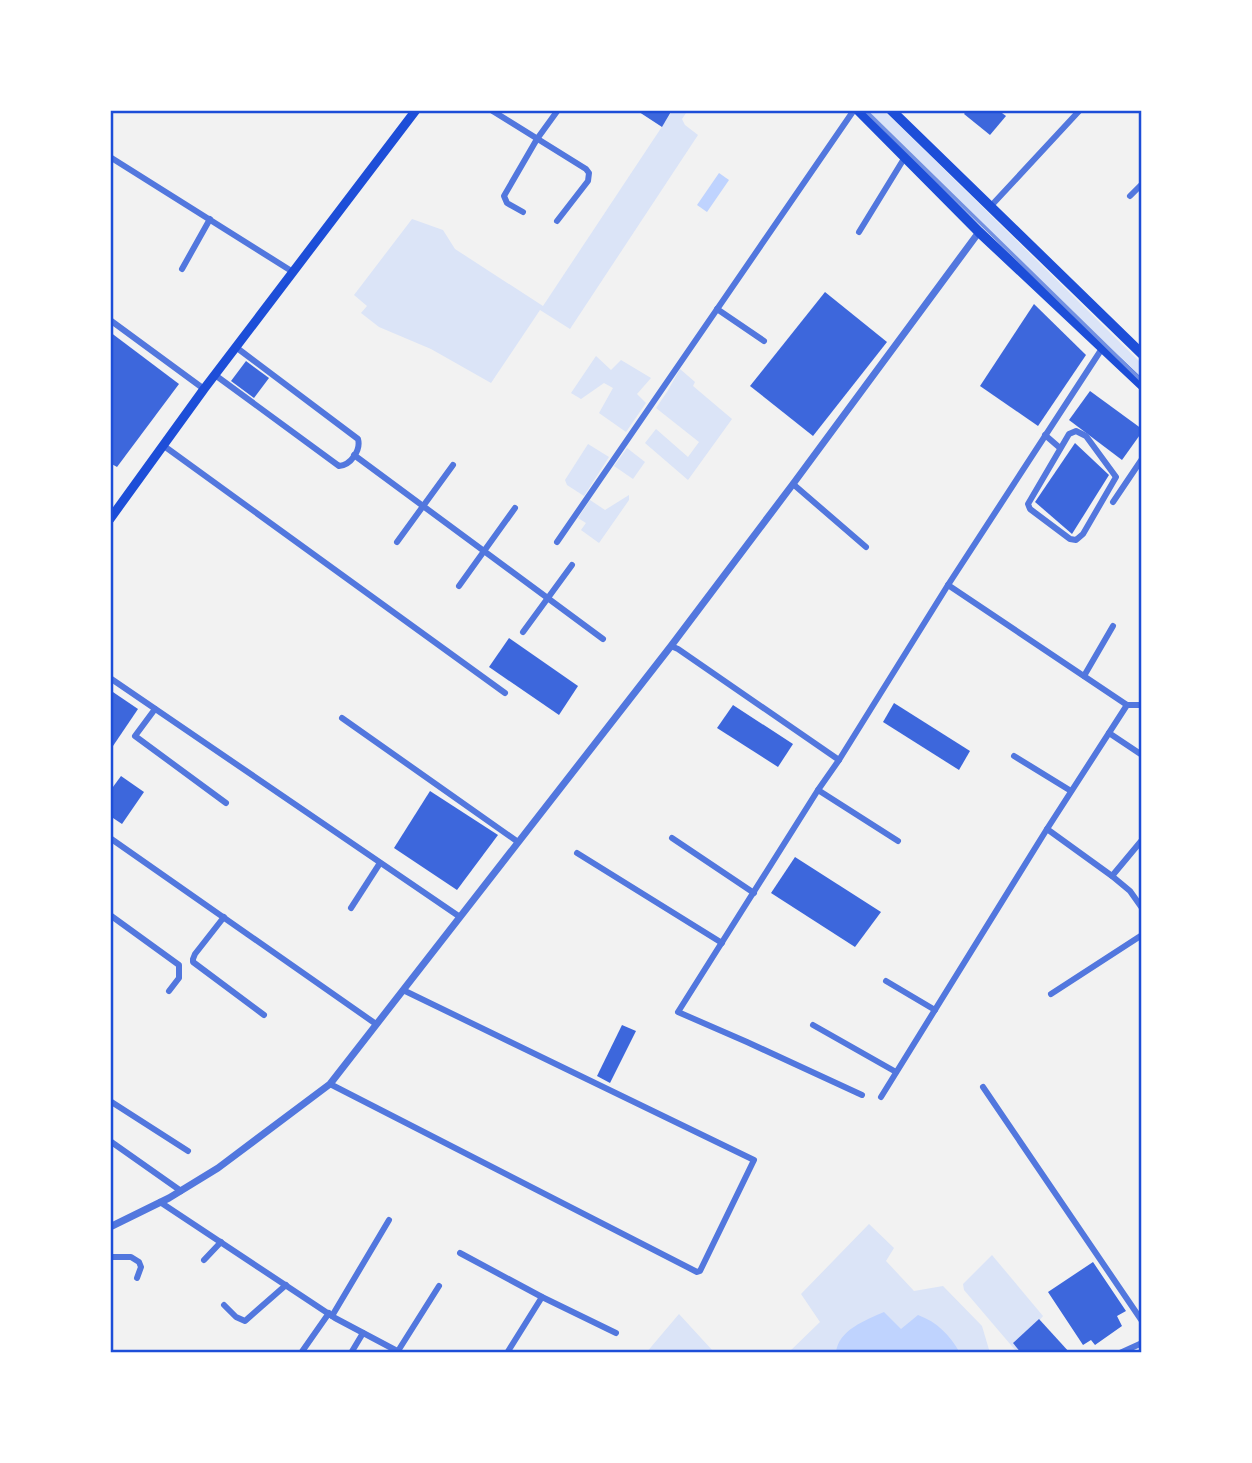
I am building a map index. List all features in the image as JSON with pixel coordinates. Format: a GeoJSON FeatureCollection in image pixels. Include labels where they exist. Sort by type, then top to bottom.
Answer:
{"type":"FeatureCollection","features":[{"type":"Feature","properties":{"kind":"main road"},"geometry":{"type":"LineString","coordinates":[[110,519],[204,389],[416,110]]}},
{"type":"Feature","properties":{"kind":"main road"},"geometry":{"type":"LineString","coordinates":[[856,110],[979,232],[1142,384]]}},
{"type":"Feature","properties":{"kind":"main road"},"geometry":{"type":"LineString","coordinates":[[898,114],[1142,354]]}},
{"type":"Feature","properties":{"kind":"street"},"geometry":{"type":"LineString","coordinates":[[491,110],[590,173],[588,181],[557,221]]}},
{"type":"Feature","properties":{"kind":"street"},"geometry":{"type":"LineString","coordinates":[[523,212],[507,203],[504,196],[537,139],[558,110]]}},
{"type":"Feature","properties":{"kind":"street"},"geometry":{"type":"LineString","coordinates":[[557,542],[856,110]]}},
{"type":"Feature","properties":{"kind":"street"},"geometry":{"type":"LineString","coordinates":[[990,207],[1080,110]]}},
{"type":"Feature","properties":{"kind":"street"},"geometry":{"type":"LineString","coordinates":[[859,232],[905,157]]}},
{"type":"Feature","properties":{"kind":"street"},"geometry":{"type":"LineString","coordinates":[[110,167],[112,158],[293,272]]}},
{"type":"Feature","properties":{"kind":"street"},"geometry":{"type":"LineString","coordinates":[[1130,196],[1142,184]]}},
{"type":"Feature","properties":{"kind":"street"},"geometry":{"type":"LineString","coordinates":[[182,269],[210,219]]}},
{"type":"Feature","properties":{"kind":"street"},"geometry":{"type":"LineString","coordinates":[[110,1227],[181,1191],[218,1168],[330,1084],[671,646],[979,232]]}},
{"type":"Feature","properties":{"kind":"street"},"geometry":{"type":"LineString","coordinates":[[717,309],[764,341]]}},
{"type":"Feature","properties":{"kind":"street"},"geometry":{"type":"LineString","coordinates":[[110,320],[204,389]]}},
{"type":"Feature","properties":{"kind":"street"},"geometry":{"type":"LineString","coordinates":[[862,1095],[678,1012],[948,585],[1103,347]]}},
{"type":"Feature","properties":{"kind":"street"},"geometry":{"type":"LineString","coordinates":[[215,375],[340,466],[348,463],[358,448],[358,439],[237,348]]}},
{"type":"Feature","properties":{"kind":"street"},"geometry":{"type":"LineString","coordinates":[[1076,431],[1086,436],[1116,477],[1083,534],[1076,540],[1070,539],[1030,509],[1028,504],[1060,448],[1069,434],[1076,431]]}},
{"type":"Feature","properties":{"kind":"street"},"geometry":{"type":"LineString","coordinates":[[1045,435],[1060,448]]}},
{"type":"Feature","properties":{"kind":"street"},"geometry":{"type":"LineString","coordinates":[[164,446],[505,693]]}},
{"type":"Feature","properties":{"kind":"street"},"geometry":{"type":"LineString","coordinates":[[354,455],[603,639]]}},
{"type":"Feature","properties":{"kind":"street"},"geometry":{"type":"LineString","coordinates":[[1113,502],[1142,459]]}},
{"type":"Feature","properties":{"kind":"street"},"geometry":{"type":"LineString","coordinates":[[397,542],[453,466]]}},
{"type":"Feature","properties":{"kind":"street"},"geometry":{"type":"LineString","coordinates":[[793,484],[866,547]]}},
{"type":"Feature","properties":{"kind":"street"},"geometry":{"type":"LineString","coordinates":[[459,586],[515,508]]}},
{"type":"Feature","properties":{"kind":"street"},"geometry":{"type":"LineString","coordinates":[[523,632],[572,565]]}},
{"type":"Feature","properties":{"kind":"street"},"geometry":{"type":"LineString","coordinates":[[948,585],[1127,705],[1142,705]]}},
{"type":"Feature","properties":{"kind":"street"},"geometry":{"type":"LineString","coordinates":[[1084,676],[1113,626]]}},
{"type":"Feature","properties":{"kind":"street"},"geometry":{"type":"LineString","coordinates":[[671,646],[839,760]]}},
{"type":"Feature","properties":{"kind":"street"},"geometry":{"type":"LineString","coordinates":[[110,678],[460,917]]}},
{"type":"Feature","properties":{"kind":"street"},"geometry":{"type":"LineString","coordinates":[[881,1097],[1127,705]]}},
{"type":"Feature","properties":{"kind":"street"},"geometry":{"type":"LineString","coordinates":[[155,709],[135,736],[226,803]]}},
{"type":"Feature","properties":{"kind":"street"},"geometry":{"type":"LineString","coordinates":[[342,718],[518,842]]}},
{"type":"Feature","properties":{"kind":"street"},"geometry":{"type":"LineString","coordinates":[[1109,733],[1142,755]]}},
{"type":"Feature","properties":{"kind":"street"},"geometry":{"type":"LineString","coordinates":[[1014,756],[1072,791]]}},
{"type":"Feature","properties":{"kind":"street"},"geometry":{"type":"LineString","coordinates":[[818,790],[898,841]]}},
{"type":"Feature","properties":{"kind":"street"},"geometry":{"type":"LineString","coordinates":[[1047,830],[1112,876],[1130,891],[1142,908]]}},
{"type":"Feature","properties":{"kind":"street"},"geometry":{"type":"LineString","coordinates":[[110,838],[376,1024]]}},
{"type":"Feature","properties":{"kind":"street"},"geometry":{"type":"LineString","coordinates":[[672,838],[754,892]]}},
{"type":"Feature","properties":{"kind":"street"},"geometry":{"type":"LineString","coordinates":[[1112,876],[1142,840]]}},
{"type":"Feature","properties":{"kind":"street"},"geometry":{"type":"LineString","coordinates":[[577,853],[722,943]]}},
{"type":"Feature","properties":{"kind":"street"},"geometry":{"type":"LineString","coordinates":[[351,908],[380,863]]}},
{"type":"Feature","properties":{"kind":"street"},"geometry":{"type":"LineString","coordinates":[[110,915],[179,965],[179,978],[169,991]]}},
{"type":"Feature","properties":{"kind":"street"},"geometry":{"type":"LineString","coordinates":[[223,917],[195,954],[193,962],[264,1015]]}},
{"type":"Feature","properties":{"kind":"street"},"geometry":{"type":"LineString","coordinates":[[1051,994],[1142,935]]}},
{"type":"Feature","properties":{"kind":"street"},"geometry":{"type":"LineString","coordinates":[[886,981],[935,1010]]}},
{"type":"Feature","properties":{"kind":"street"},"geometry":{"type":"LineString","coordinates":[[330,1084],[699,1271],[754,1160],[403,990]]}},
{"type":"Feature","properties":{"kind":"street"},"geometry":{"type":"LineString","coordinates":[[813,1025],[896,1072]]}},
{"type":"Feature","properties":{"kind":"street"},"geometry":{"type":"LineString","coordinates":[[984,1087],[1142,1321]]}},
{"type":"Feature","properties":{"kind":"street"},"geometry":{"type":"LineString","coordinates":[[110,1101],[188,1151]]}},
{"type":"Feature","properties":{"kind":"street"},"geometry":{"type":"LineString","coordinates":[[110,1140],[181,1191]]}},
{"type":"Feature","properties":{"kind":"street"},"geometry":{"type":"LineString","coordinates":[[160,1202],[331,1314],[400,1352],[439,1286]]}},
{"type":"Feature","properties":{"kind":"street"},"geometry":{"type":"LineString","coordinates":[[301,1353],[331,1314],[388,1220]]}},
{"type":"Feature","properties":{"kind":"street"},"geometry":{"type":"LineString","coordinates":[[204,1260],[221,1242]]}},
{"type":"Feature","properties":{"kind":"street"},"geometry":{"type":"LineString","coordinates":[[460,1253],[616,1334]]}},
{"type":"Feature","properties":{"kind":"street"},"geometry":{"type":"LineString","coordinates":[[110,1256],[131,1257],[139,1262],[141,1267],[137,1278]]}},
{"type":"Feature","properties":{"kind":"street"},"geometry":{"type":"LineString","coordinates":[[224,1305],[236,1317],[245,1321],[286,1285]]}},
{"type":"Feature","properties":{"kind":"street"},"geometry":{"type":"LineString","coordinates":[[507,1353],[542,1297]]}},
{"type":"Feature","properties":{"kind":"street"},"geometry":{"type":"LineString","coordinates":[[351,1353],[363,1332]]}},
{"type":"Feature","properties":{"kind":"street"},"geometry":{"type":"LineString","coordinates":[[1120,1353],[1142,1343]]}},
{"type":"Feature","properties":{"kind":"shaded area"},"geometry":{"type":"Polygon","coordinates":[[[673,110],[688,110],[682,119],[685,125],[698,135],[570,329],[540,310],[491,383],[431,349],[379,327],[361,313],[367,306],[354,295],[412,219],[443,230],[455,249],[543,306],[673,110]]]}},
{"type":"Feature","properties":{"kind":"shaded area"},"geometry":{"type":"Polygon","coordinates":[[[863,110],[883,110],[904,130],[1142,364],[1142,380],[863,110]]]}},
{"type":"Feature","properties":{"kind":"shaded area"},"geometry":{"type":"Polygon","coordinates":[[[596,356],[611,370],[621,360],[651,378],[637,394],[646,403],[626,432],[599,413],[613,388],[604,383],[581,399],[571,393],[596,356]]]}},
{"type":"Feature","properties":{"kind":"shaded area"},"geometry":{"type":"Polygon","coordinates":[[[680,369],[695,382],[693,386],[732,419],[688,480],[645,443],[656,429],[688,457],[699,442],[656,408],[680,369]]]}},
{"type":"Feature","properties":{"kind":"shaded area"},"geometry":{"type":"Polygon","coordinates":[[[588,444],[609,457],[584,496],[567,485],[565,480],[588,444]]]}},
{"type":"Feature","properties":{"kind":"shaded area"},"geometry":{"type":"Polygon","coordinates":[[[627,448],[645,462],[633,479],[614,466],[627,448]]]}},
{"type":"Feature","properties":{"kind":"shaded area"},"geometry":{"type":"Polygon","coordinates":[[[629,495],[629,500],[599,543],[581,530],[586,523],[578,518],[590,500],[605,510],[629,495]]]}},
{"type":"Feature","properties":{"kind":"shaded area"},"geometry":{"type":"Polygon","coordinates":[[[869,1224],[894,1248],[886,1261],[914,1291],[943,1286],[982,1326],[990,1353],[788,1353],[820,1322],[801,1294],[869,1224]]]}},
{"type":"Feature","properties":{"kind":"shaded area"},"geometry":{"type":"Polygon","coordinates":[[[992,1255],[1043,1316],[1016,1351],[964,1290],[963,1284],[992,1255]]]}},
{"type":"Feature","properties":{"kind":"shaded area"},"geometry":{"type":"Polygon","coordinates":[[[679,1314],[712,1350],[715,1353],[646,1353],[679,1314]]]}},
{"type":"Feature","properties":{"kind":"water"},"geometry":{"type":"Polygon","coordinates":[[[719,173],[729,180],[707,212],[697,205],[719,173]]]}},
{"type":"Feature","properties":{"kind":"water"},"geometry":{"type":"Polygon","coordinates":[[[884,1312],[901,1329],[918,1315],[931,1321],[952,1340],[960,1353],[836,1353],[847,1332],[861,1322],[884,1312]]]}},
{"type":"Feature","properties":{"kind":"building"},"geometry":{"type":"Polygon","coordinates":[[[636,110],[672,110],[662,127],[636,110]]]}},
{"type":"Feature","properties":{"kind":"building"},"geometry":{"type":"Polygon","coordinates":[[[967,110],[998,110],[1006,116],[990,135],[964,114],[967,110]]]}},
{"type":"Feature","properties":{"kind":"building"},"geometry":{"type":"Polygon","coordinates":[[[825,292],[887,342],[813,436],[750,386],[825,292]]]}},
{"type":"Feature","properties":{"kind":"building"},"geometry":{"type":"Polygon","coordinates":[[[1034,304],[1086,355],[1038,426],[980,386],[1034,304]]]}},
{"type":"Feature","properties":{"kind":"building"},"geometry":{"type":"Polygon","coordinates":[[[110,332],[179,384],[117,467],[110,463],[110,332]]]}},
{"type":"Feature","properties":{"kind":"building"},"geometry":{"type":"Polygon","coordinates":[[[246,361],[269,378],[254,398],[231,381],[246,361]]]}},
{"type":"Feature","properties":{"kind":"building"},"geometry":{"type":"Polygon","coordinates":[[[1090,391],[1142,429],[1122,460],[1069,420],[1090,391]]]}},
{"type":"Feature","properties":{"kind":"building"},"geometry":{"type":"Polygon","coordinates":[[[1075,443],[1109,475],[1072,534],[1035,502],[1075,443]]]}},
{"type":"Feature","properties":{"kind":"building"},"geometry":{"type":"Polygon","coordinates":[[[509,638],[578,686],[559,715],[489,667],[509,638]]]}},
{"type":"Feature","properties":{"kind":"building"},"geometry":{"type":"Polygon","coordinates":[[[110,690],[138,709],[113,746],[110,744],[110,690]]]}},
{"type":"Feature","properties":{"kind":"building"},"geometry":{"type":"Polygon","coordinates":[[[894,703],[970,751],[959,770],[883,722],[894,703]]]}},
{"type":"Feature","properties":{"kind":"building"},"geometry":{"type":"Polygon","coordinates":[[[733,705],[793,744],[778,767],[717,728],[733,705]]]}},
{"type":"Feature","properties":{"kind":"building"},"geometry":{"type":"Polygon","coordinates":[[[121,776],[144,792],[122,824],[110,816],[110,791],[121,776]]]}},
{"type":"Feature","properties":{"kind":"building"},"geometry":{"type":"Polygon","coordinates":[[[430,791],[498,835],[457,890],[394,848],[430,791]]]}},
{"type":"Feature","properties":{"kind":"building"},"geometry":{"type":"Polygon","coordinates":[[[795,857],[881,912],[855,947],[771,893],[795,857]]]}},
{"type":"Feature","properties":{"kind":"building"},"geometry":{"type":"Polygon","coordinates":[[[622,1025],[636,1031],[610,1083],[597,1076],[622,1025]]]}},
{"type":"Feature","properties":{"kind":"building"},"geometry":{"type":"Polygon","coordinates":[[[1093,1262],[1126,1311],[1117,1316],[1122,1326],[1095,1345],[1091,1340],[1083,1345],[1048,1292],[1093,1262]]]}},
{"type":"Feature","properties":{"kind":"building"},"geometry":{"type":"Polygon","coordinates":[[[1039,1319],[1070,1353],[1021,1353],[1013,1343],[1039,1319]]]}},
{"type":"Feature","properties":{"kind":"railway"},"geometry":{"type":"LineString","coordinates":[[865,110],[1142,381]]}}]}
